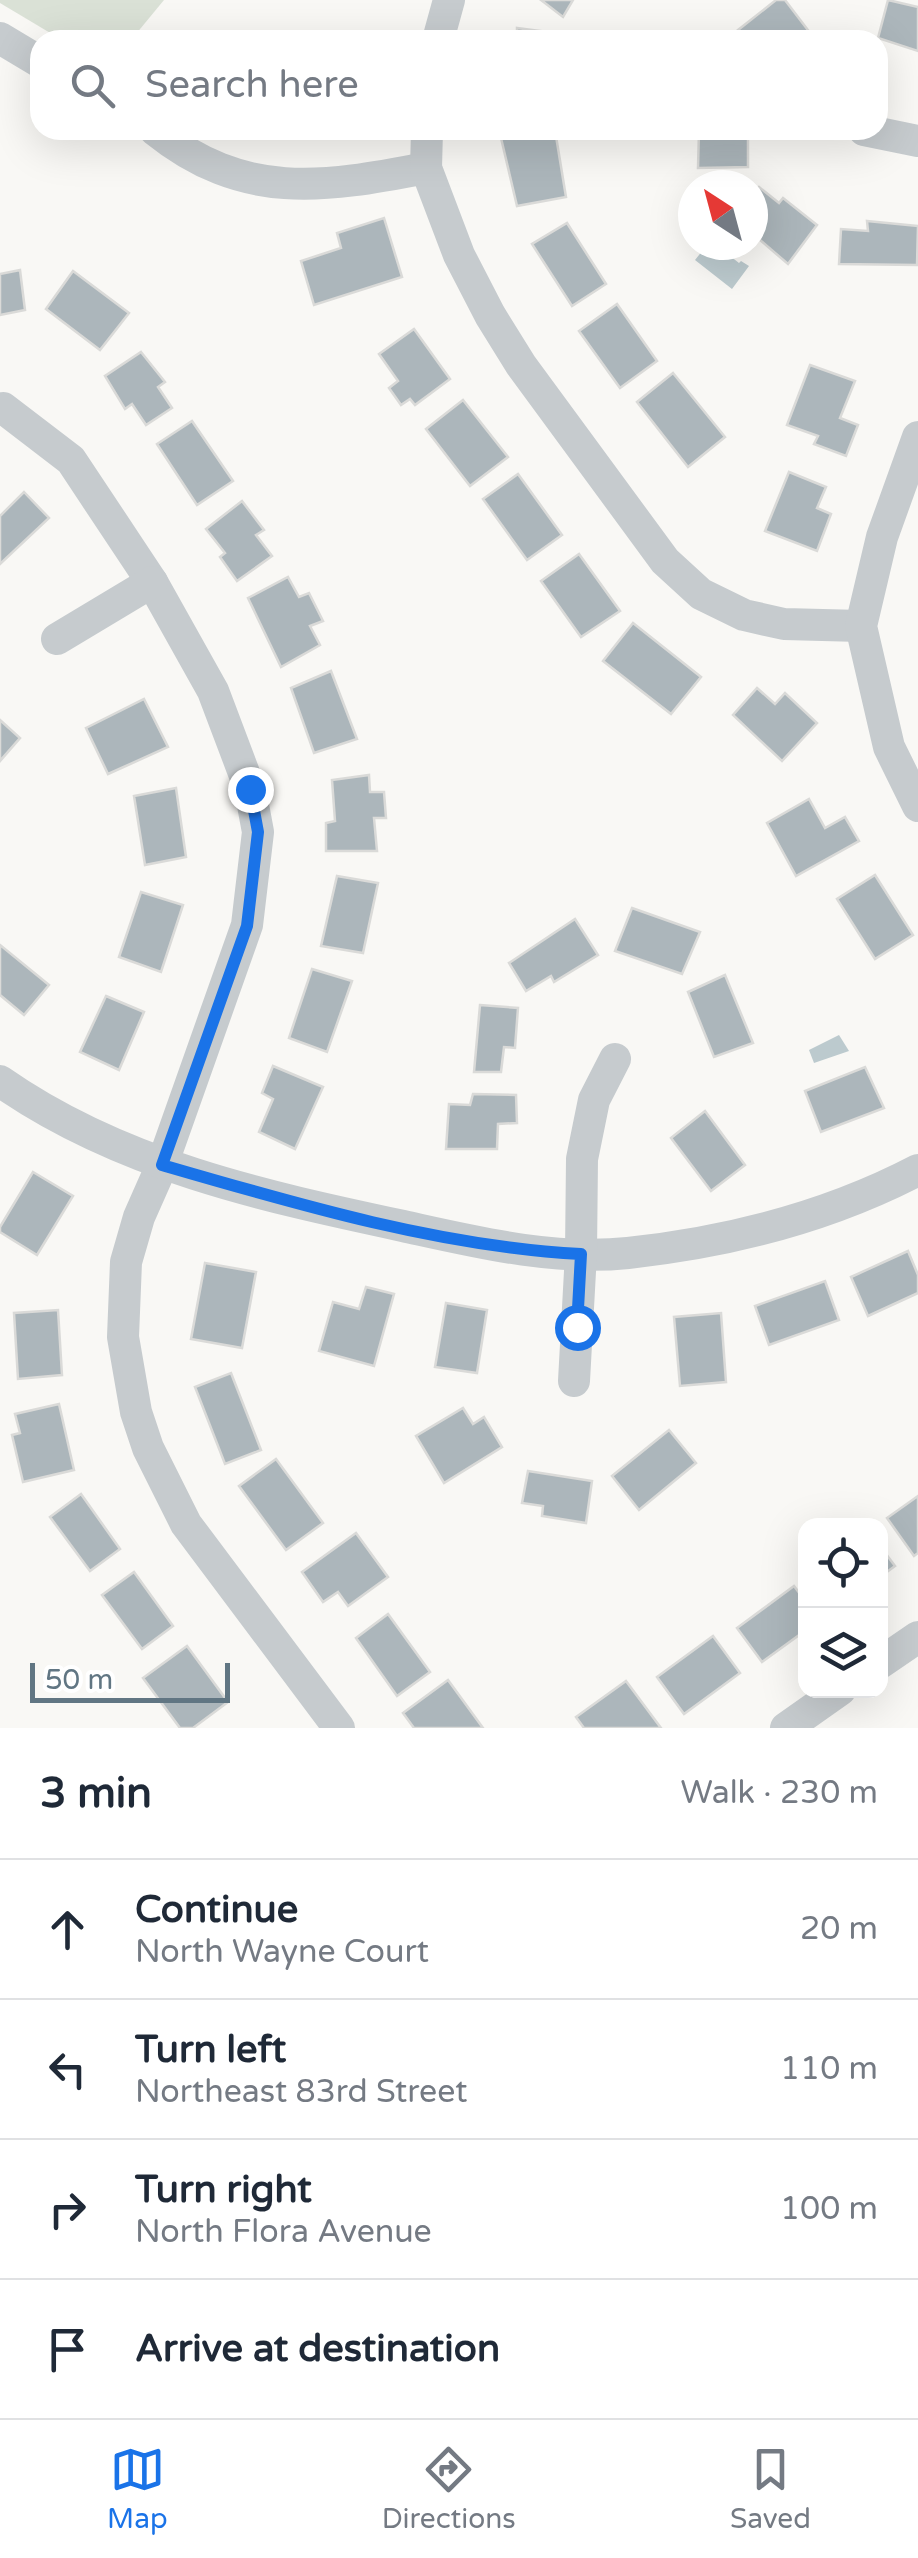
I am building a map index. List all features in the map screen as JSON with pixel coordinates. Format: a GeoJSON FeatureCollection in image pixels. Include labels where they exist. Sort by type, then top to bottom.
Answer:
{"type":"FeatureCollection","features":[{"type":"Feature","properties":{"kind":"street"},"geometry":{"type":"LineString","coordinates":[[441,30],[449,0]]}},
{"type":"Feature","properties":{"kind":"street"},"geometry":{"type":"LineString","coordinates":[[0,38],[30,56]]}},
{"type":"Feature","properties":{"kind":"street"},"geometry":{"type":"LineString","coordinates":[[888,135],[918,142]]}},
{"type":"Feature","properties":{"kind":"street"},"geometry":{"type":"LineString","coordinates":[[168,140],[201,162],[238,175],[276,182],[316,186],[426,168]]}},
{"type":"Feature","properties":{"kind":"street"},"geometry":{"type":"LineString","coordinates":[[427,140],[426,168],[459,254],[490,315],[521,365],[665,560],[701,594],[744,615],[784,624],[861,626]]}},
{"type":"Feature","properties":{"kind":"street"},"geometry":{"type":"LineString","coordinates":[[3,408],[71,460],[152,582],[213,692],[250,789],[258,832],[247,926],[162,1165],[139,1217],[126,1262],[123,1336],[136,1412],[148,1448],[186,1524],[339,1728]]}},
{"type":"Feature","properties":{"kind":"street"},"geometry":{"type":"LineString","coordinates":[[918,437],[882,536],[861,626],[889,747],[918,806]]}},
{"type":"Feature","properties":{"kind":"street"},"geometry":{"type":"LineString","coordinates":[[57,639],[152,582]]}},
{"type":"Feature","properties":{"kind":"street"},"geometry":{"type":"LineString","coordinates":[[574,1381],[582,1159],[594,1100],[614,1059]]}},
{"type":"Feature","properties":{"kind":"street"},"geometry":{"type":"LineString","coordinates":[[0,1081],[79,1129],[162,1165],[266,1194],[467,1240],[541,1252],[626,1253],[767,1228],[820,1214],[872,1194],[918,1170]]}},
{"type":"Feature","properties":{"kind":"street"},"geometry":{"type":"LineString","coordinates":[[888,1658],[918,1637]]}},
{"type":"Feature","properties":{"kind":"street"},"geometry":{"type":"LineString","coordinates":[[786,1728],[829,1698]]}},
{"type":"Feature","properties":{"kind":"shaded area"},"geometry":{"type":"Polygon","coordinates":[[[164,0],[139,30],[45,30],[0,3],[164,0]]]}},
{"type":"Feature","properties":{"kind":"shaded area"},"geometry":{"type":"Polygon","coordinates":[[[695,260],[735,260],[749,266],[732,289],[695,260]]]}},
{"type":"Feature","properties":{"kind":"shaded area"},"geometry":{"type":"Polygon","coordinates":[[[839,1035],[849,1051],[814,1063],[809,1050],[839,1035]]]}},
{"type":"Feature","properties":{"kind":"building"},"geometry":{"type":"Polygon","coordinates":[[[541,0],[573,0],[563,17],[541,0]]]}},
{"type":"Feature","properties":{"kind":"building"},"geometry":{"type":"Polygon","coordinates":[[[776,0],[785,0],[808,30],[738,30],[776,0]]]}},
{"type":"Feature","properties":{"kind":"building"},"geometry":{"type":"Polygon","coordinates":[[[888,0],[918,7],[918,51],[888,41],[888,30],[880,30],[888,0]]]}},
{"type":"Feature","properties":{"kind":"building"},"geometry":{"type":"Polygon","coordinates":[[[501,140],[557,140],[566,197],[517,206],[501,140]]]}},
{"type":"Feature","properties":{"kind":"building"},"geometry":{"type":"Polygon","coordinates":[[[699,140],[748,140],[748,167],[698,168],[699,140]]]}},
{"type":"Feature","properties":{"kind":"building"},"geometry":{"type":"Polygon","coordinates":[[[768,194],[779,203],[783,198],[817,225],[788,264],[768,247],[768,194]]]}},
{"type":"Feature","properties":{"kind":"building"},"geometry":{"type":"Polygon","coordinates":[[[384,218],[402,277],[314,305],[301,261],[341,248],[337,233],[384,218]]]}},
{"type":"Feature","properties":{"kind":"building"},"geometry":{"type":"Polygon","coordinates":[[[867,221],[918,226],[917,265],[839,264],[841,229],[868,231],[867,221]]]}},
{"type":"Feature","properties":{"kind":"building"},"geometry":{"type":"Polygon","coordinates":[[[567,223],[606,284],[572,306],[532,244],[567,223]]]}},
{"type":"Feature","properties":{"kind":"building"},"geometry":{"type":"Polygon","coordinates":[[[20,270],[25,310],[0,315],[0,274],[20,270]]]}},
{"type":"Feature","properties":{"kind":"building"},"geometry":{"type":"Polygon","coordinates":[[[73,271],[129,313],[100,350],[46,309],[73,271]]]}},
{"type":"Feature","properties":{"kind":"building"},"geometry":{"type":"Polygon","coordinates":[[[617,304],[657,361],[620,388],[579,331],[617,304]]]}},
{"type":"Feature","properties":{"kind":"building"},"geometry":{"type":"Polygon","coordinates":[[[414,329],[450,379],[415,405],[410,399],[401,405],[389,388],[398,381],[379,354],[414,329]]]}},
{"type":"Feature","properties":{"kind":"building"},"geometry":{"type":"Polygon","coordinates":[[[141,352],[165,382],[158,387],[172,408],[146,425],[132,404],[125,409],[105,376],[141,352]]]}},
{"type":"Feature","properties":{"kind":"building"},"geometry":{"type":"Polygon","coordinates":[[[810,365],[855,381],[840,418],[858,425],[846,456],[814,444],[818,436],[787,425],[810,365]]]}},
{"type":"Feature","properties":{"kind":"building"},"geometry":{"type":"Polygon","coordinates":[[[673,373],[725,437],[688,467],[637,402],[673,373]]]}},
{"type":"Feature","properties":{"kind":"building"},"geometry":{"type":"Polygon","coordinates":[[[463,400],[508,457],[470,486],[426,429],[463,400]]]}},
{"type":"Feature","properties":{"kind":"building"},"geometry":{"type":"Polygon","coordinates":[[[192,421],[233,481],[197,505],[157,444],[192,421]]]}},
{"type":"Feature","properties":{"kind":"building"},"geometry":{"type":"Polygon","coordinates":[[[789,472],[826,487],[817,508],[831,514],[817,551],[765,531],[789,472]]]}},
{"type":"Feature","properties":{"kind":"building"},"geometry":{"type":"Polygon","coordinates":[[[518,474],[562,535],[527,560],[483,499],[518,474]]]}},
{"type":"Feature","properties":{"kind":"building"},"geometry":{"type":"Polygon","coordinates":[[[24,492],[49,518],[0,564],[0,516],[24,492]]]}},
{"type":"Feature","properties":{"kind":"building"},"geometry":{"type":"Polygon","coordinates":[[[242,501],[264,530],[256,535],[272,556],[237,581],[220,557],[225,553],[206,529],[242,501]]]}},
{"type":"Feature","properties":{"kind":"building"},"geometry":{"type":"Polygon","coordinates":[[[579,554],[620,611],[581,637],[541,581],[579,554]]]}},
{"type":"Feature","properties":{"kind":"building"},"geometry":{"type":"Polygon","coordinates":[[[288,577],[299,597],[309,593],[323,621],[310,626],[320,645],[281,667],[248,598],[288,577]]]}},
{"type":"Feature","properties":{"kind":"building"},"geometry":{"type":"Polygon","coordinates":[[[633,623],[701,677],[671,714],[603,661],[633,623]]]}},
{"type":"Feature","properties":{"kind":"building"},"geometry":{"type":"Polygon","coordinates":[[[331,671],[357,739],[314,753],[291,688],[331,671]]]}},
{"type":"Feature","properties":{"kind":"building"},"geometry":{"type":"Polygon","coordinates":[[[757,688],[775,704],[785,693],[817,723],[782,761],[733,715],[757,688]]]}},
{"type":"Feature","properties":{"kind":"building"},"geometry":{"type":"Polygon","coordinates":[[[144,699],[168,747],[108,774],[86,728],[144,699]]]}},
{"type":"Feature","properties":{"kind":"building"},"geometry":{"type":"Polygon","coordinates":[[[0,720],[20,738],[0,761],[0,720]]]}},
{"type":"Feature","properties":{"kind":"building"},"geometry":{"type":"Polygon","coordinates":[[[369,775],[370,792],[384,792],[386,818],[374,818],[377,851],[326,851],[326,823],[335,821],[332,780],[369,775]]]}},
{"type":"Feature","properties":{"kind":"building"},"geometry":{"type":"Polygon","coordinates":[[[176,788],[186,857],[145,865],[134,796],[176,788]]]}},
{"type":"Feature","properties":{"kind":"building"},"geometry":{"type":"Polygon","coordinates":[[[809,799],[825,828],[845,817],[859,841],[796,876],[767,823],[809,799]]]}},
{"type":"Feature","properties":{"kind":"building"},"geometry":{"type":"Polygon","coordinates":[[[875,875],[913,935],[875,959],[837,899],[875,875]]]}},
{"type":"Feature","properties":{"kind":"building"},"geometry":{"type":"Polygon","coordinates":[[[337,876],[378,883],[363,953],[321,946],[337,876]]]}},
{"type":"Feature","properties":{"kind":"building"},"geometry":{"type":"Polygon","coordinates":[[[141,892],[183,905],[161,972],[119,957],[141,892]]]}},
{"type":"Feature","properties":{"kind":"building"},"geometry":{"type":"Polygon","coordinates":[[[632,908],[700,932],[682,974],[615,951],[632,908]]]}},
{"type":"Feature","properties":{"kind":"building"},"geometry":{"type":"Polygon","coordinates":[[[575,919],[598,955],[554,982],[551,976],[526,991],[509,963],[575,919]]]}},
{"type":"Feature","properties":{"kind":"building"},"geometry":{"type":"Polygon","coordinates":[[[0,945],[49,985],[24,1015],[0,995],[0,945]]]}},
{"type":"Feature","properties":{"kind":"building"},"geometry":{"type":"Polygon","coordinates":[[[312,969],[352,981],[327,1052],[289,1038],[312,969]]]}},
{"type":"Feature","properties":{"kind":"building"},"geometry":{"type":"Polygon","coordinates":[[[725,975],[753,1043],[714,1057],[688,992],[725,975]]]}},
{"type":"Feature","properties":{"kind":"building"},"geometry":{"type":"Polygon","coordinates":[[[106,996],[144,1012],[119,1070],[80,1052],[106,996]]]}},
{"type":"Feature","properties":{"kind":"building"},"geometry":{"type":"Polygon","coordinates":[[[480,1005],[518,1008],[515,1048],[504,1047],[501,1072],[474,1072],[480,1005]]]}},
{"type":"Feature","properties":{"kind":"building"},"geometry":{"type":"Polygon","coordinates":[[[273,1066],[323,1087],[295,1149],[259,1132],[273,1099],[262,1093],[273,1066]]]}},
{"type":"Feature","properties":{"kind":"building"},"geometry":{"type":"Polygon","coordinates":[[[865,1067],[884,1108],[821,1132],[805,1091],[865,1067]]]}},
{"type":"Feature","properties":{"kind":"building"},"geometry":{"type":"Polygon","coordinates":[[[473,1094],[516,1095],[517,1123],[498,1124],[497,1149],[446,1149],[449,1104],[470,1105],[473,1094]]]}},
{"type":"Feature","properties":{"kind":"building"},"geometry":{"type":"Polygon","coordinates":[[[705,1111],[745,1165],[711,1191],[671,1138],[705,1111]]]}},
{"type":"Feature","properties":{"kind":"building"},"geometry":{"type":"Polygon","coordinates":[[[33,1172],[73,1196],[37,1255],[0,1232],[33,1172]]]}},
{"type":"Feature","properties":{"kind":"building"},"geometry":{"type":"Polygon","coordinates":[[[908,1251],[918,1275],[918,1293],[868,1316],[851,1277],[908,1251]]]}},
{"type":"Feature","properties":{"kind":"building"},"geometry":{"type":"Polygon","coordinates":[[[205,1263],[256,1272],[242,1348],[191,1339],[205,1263]]]}},
{"type":"Feature","properties":{"kind":"building"},"geometry":{"type":"Polygon","coordinates":[[[825,1281],[839,1320],[769,1345],[755,1306],[825,1281]]]}},
{"type":"Feature","properties":{"kind":"building"},"geometry":{"type":"Polygon","coordinates":[[[366,1287],[394,1294],[374,1366],[319,1351],[333,1302],[359,1309],[366,1287]]]}},
{"type":"Feature","properties":{"kind":"building"},"geometry":{"type":"Polygon","coordinates":[[[446,1303],[487,1310],[477,1373],[435,1367],[446,1303]]]}},
{"type":"Feature","properties":{"kind":"building"},"geometry":{"type":"Polygon","coordinates":[[[58,1310],[62,1375],[18,1379],[14,1313],[58,1310]]]}},
{"type":"Feature","properties":{"kind":"building"},"geometry":{"type":"Polygon","coordinates":[[[721,1313],[726,1382],[680,1386],[674,1317],[721,1313]]]}},
{"type":"Feature","properties":{"kind":"building"},"geometry":{"type":"Polygon","coordinates":[[[231,1373],[261,1450],[225,1464],[195,1387],[231,1373]]]}},
{"type":"Feature","properties":{"kind":"building"},"geometry":{"type":"Polygon","coordinates":[[[59,1404],[74,1470],[23,1482],[12,1435],[20,1433],[15,1414],[59,1404]]]}},
{"type":"Feature","properties":{"kind":"building"},"geometry":{"type":"Polygon","coordinates":[[[463,1408],[473,1424],[484,1417],[502,1447],[444,1483],[416,1436],[463,1408]]]}},
{"type":"Feature","properties":{"kind":"building"},"geometry":{"type":"Polygon","coordinates":[[[669,1430],[696,1463],[639,1510],[612,1476],[669,1430]]]}},
{"type":"Feature","properties":{"kind":"building"},"geometry":{"type":"Polygon","coordinates":[[[276,1459],[323,1523],[286,1550],[239,1486],[276,1459]]]}},
{"type":"Feature","properties":{"kind":"building"},"geometry":{"type":"Polygon","coordinates":[[[528,1471],[592,1481],[586,1523],[542,1516],[543,1506],[522,1503],[528,1471]]]}},
{"type":"Feature","properties":{"kind":"building"},"geometry":{"type":"Polygon","coordinates":[[[81,1494],[120,1549],[90,1571],[50,1517],[81,1494]]]}},
{"type":"Feature","properties":{"kind":"building"},"geometry":{"type":"Polygon","coordinates":[[[918,1496],[918,1553],[914,1556],[887,1518],[918,1496]]]}},
{"type":"Feature","properties":{"kind":"building"},"geometry":{"type":"Polygon","coordinates":[[[356,1533],[388,1577],[348,1606],[338,1592],[323,1602],[302,1572],[356,1533]]]}},
{"type":"Feature","properties":{"kind":"building"},"geometry":{"type":"Polygon","coordinates":[[[134,1572],[173,1626],[142,1649],[102,1595],[134,1572]]]}},
{"type":"Feature","properties":{"kind":"building"},"geometry":{"type":"Polygon","coordinates":[[[794,1586],[798,1591],[798,1636],[762,1662],[737,1628],[794,1586]]]}},
{"type":"Feature","properties":{"kind":"building"},"geometry":{"type":"Polygon","coordinates":[[[388,1614],[430,1672],[397,1696],[356,1638],[388,1614]]]}},
{"type":"Feature","properties":{"kind":"building"},"geometry":{"type":"Polygon","coordinates":[[[713,1636],[740,1673],[684,1714],[657,1677],[713,1636]]]}},
{"type":"Feature","properties":{"kind":"building"},"geometry":{"type":"Polygon","coordinates":[[[187,1646],[228,1702],[193,1728],[180,1728],[143,1678],[187,1646]]]}},
{"type":"Feature","properties":{"kind":"building"},"geometry":{"type":"Polygon","coordinates":[[[448,1680],[483,1728],[414,1728],[403,1713],[448,1680]]]}},
{"type":"Feature","properties":{"kind":"building"},"geometry":{"type":"Polygon","coordinates":[[[626,1681],[661,1728],[584,1728],[576,1717],[626,1681]]]}},
{"type":"Feature","properties":{"kind":"route"},"geometry":{"type":"LineString","coordinates":[[250,789],[258,832],[247,926],[162,1165],[319,1208],[467,1240],[581,1254],[577,1327]]}}]}
